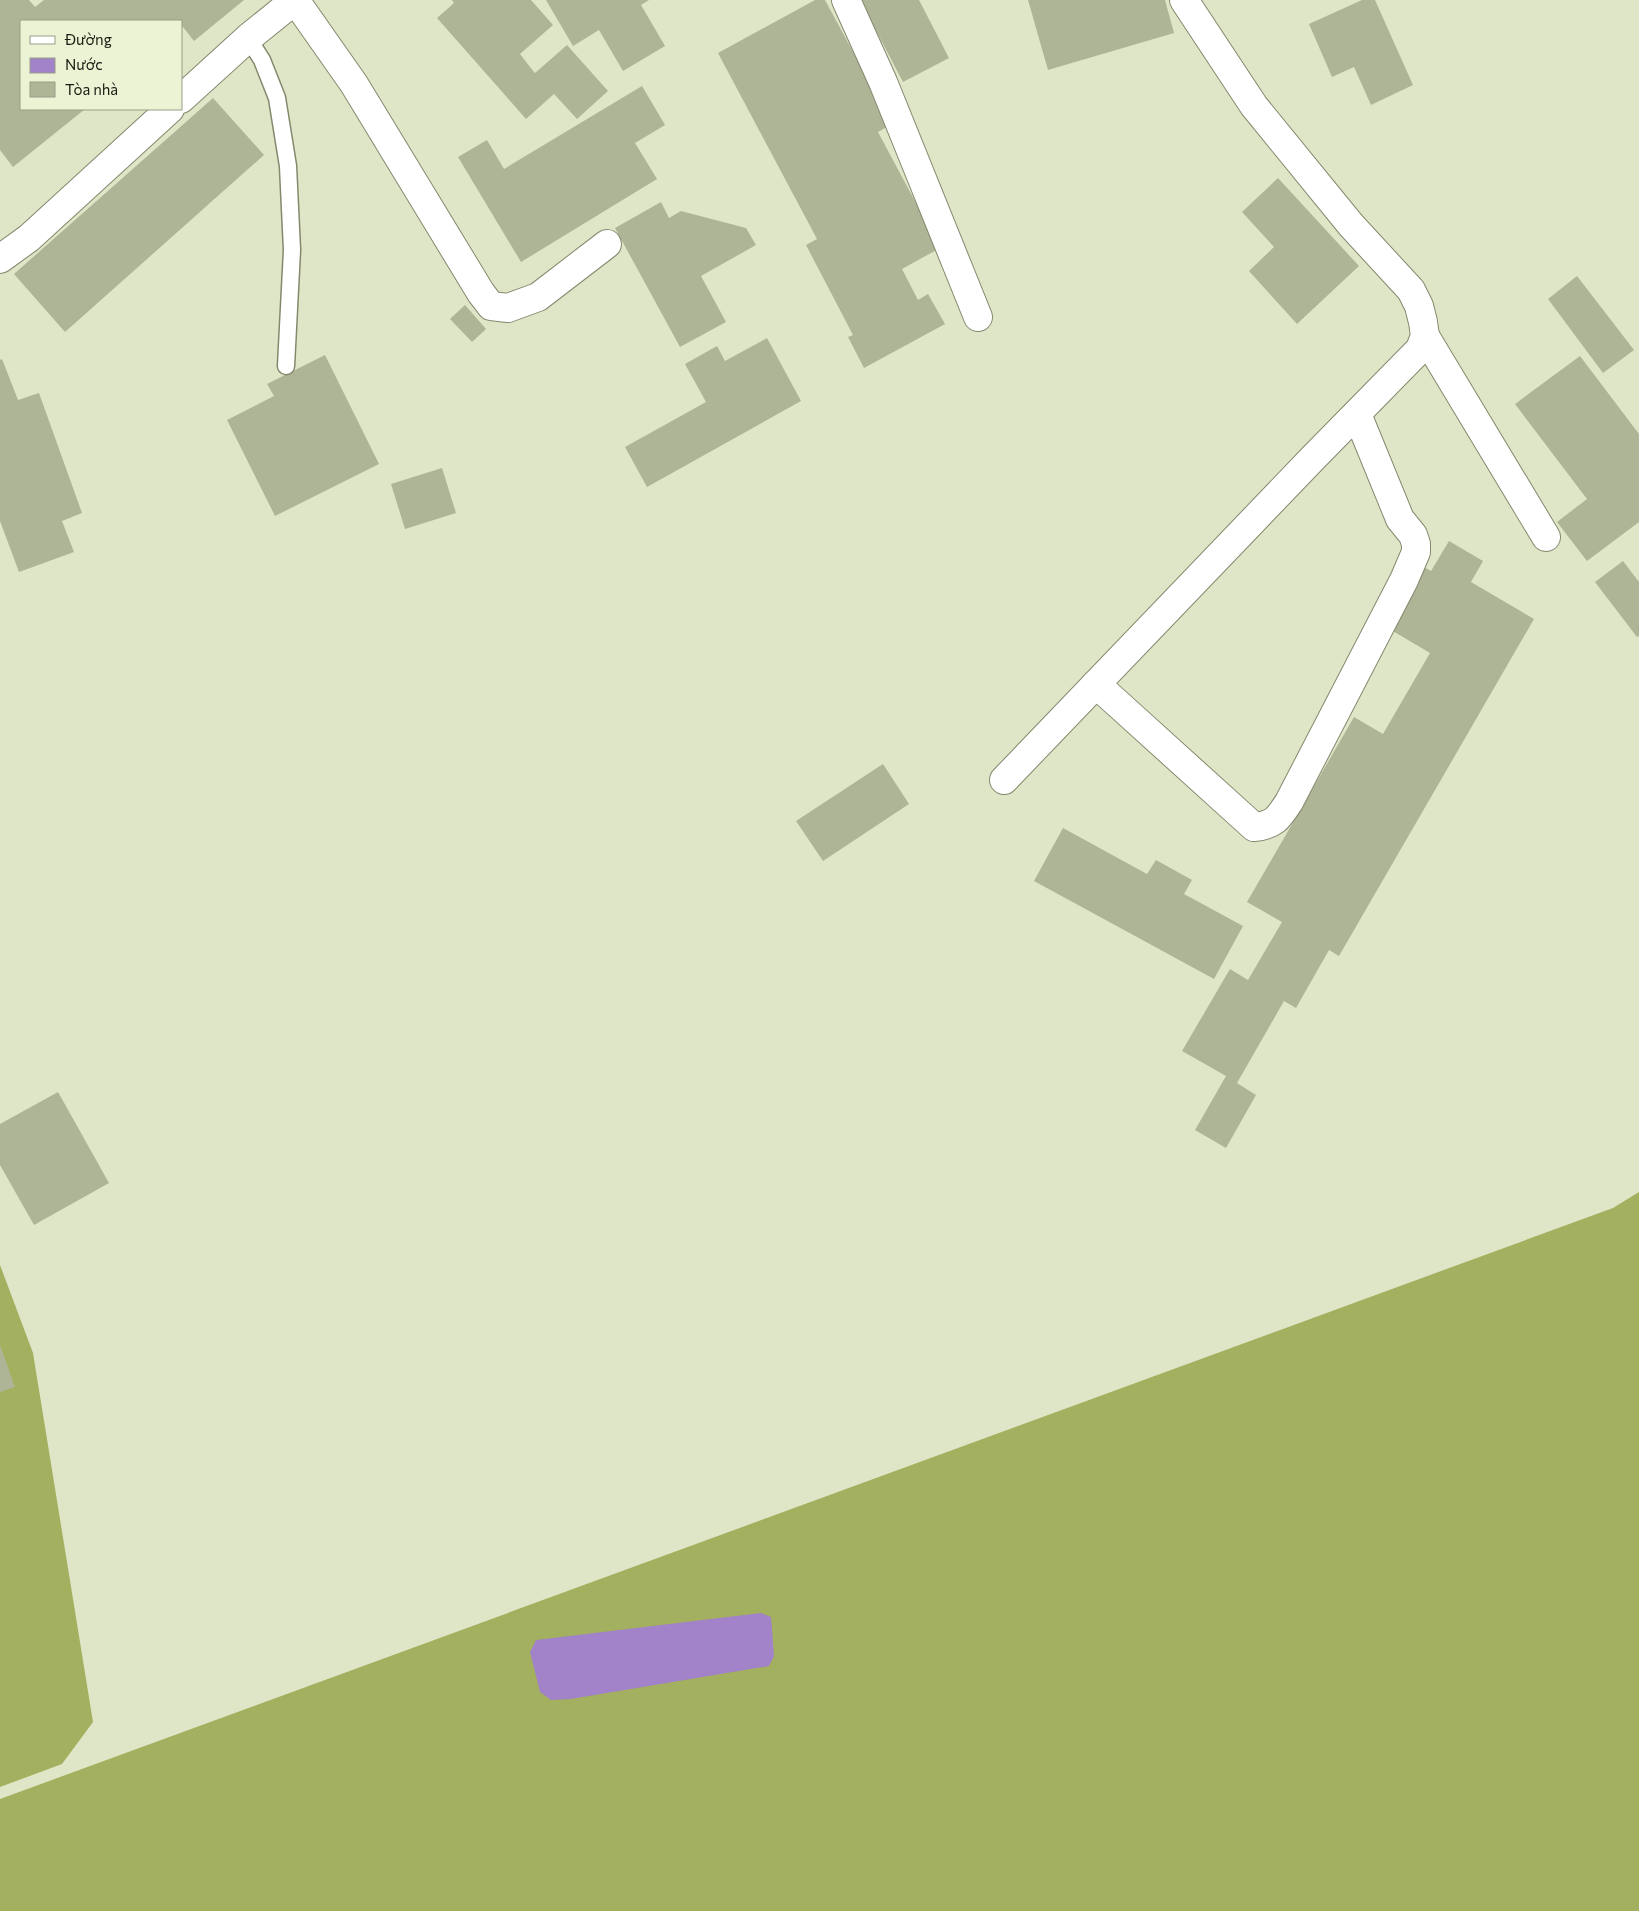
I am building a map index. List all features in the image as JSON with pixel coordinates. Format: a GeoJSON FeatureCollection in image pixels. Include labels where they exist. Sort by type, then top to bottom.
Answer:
{"type":"FeatureCollection","features":[{"type":"Feature","properties":{"kind":"street"},"geometry":{"type":"LineString","coordinates":[[182,98],[248,38],[295,0],[354,84],[481,293],[491,306],[508,308],[538,297],[607,244]]}},
{"type":"Feature","properties":{"kind":"street"},"geometry":{"type":"LineString","coordinates":[[846,0],[883,82],[978,317]]}},
{"type":"Feature","properties":{"kind":"street"},"geometry":{"type":"LineString","coordinates":[[1184,0],[1254,106],[1351,225],[1411,290],[1420,306],[1425,336],[1546,537]]}},
{"type":"Feature","properties":{"kind":"street"},"geometry":{"type":"LineString","coordinates":[[0,260],[29,238],[169,110]]}},
{"type":"Feature","properties":{"kind":"street"},"geometry":{"type":"LineString","coordinates":[[1004,780],[1420,349],[1425,336]]}},
{"type":"Feature","properties":{"kind":"street"},"geometry":{"type":"LineString","coordinates":[[1096,684],[1254,827],[1267,826],[1279,818],[1395,598],[1416,552],[1413,535],[1400,519],[1357,414]]}},
{"type":"Feature","properties":{"kind":"lane"},"geometry":{"type":"LineString","coordinates":[[248,38],[262,60],[277,98],[288,166],[292,250],[286,366]]}},
{"type":"Feature","properties":{"kind":"green space"},"geometry":{"type":"Polygon","coordinates":[[[1639,1192],[1639,1911],[0,1911],[0,1799],[1613,1208],[1639,1192]]]}},
{"type":"Feature","properties":{"kind":"green space"},"geometry":{"type":"Polygon","coordinates":[[[0,1265],[33,1353],[93,1722],[62,1764],[0,1787],[0,1265]]]}},
{"type":"Feature","properties":{"kind":"water"},"geometry":{"type":"Polygon","coordinates":[[[761,1613],[771,1617],[774,1656],[769,1666],[571,1699],[551,1700],[540,1692],[530,1652],[536,1640],[761,1613]]]}},
{"type":"Feature","properties":{"kind":"building"},"geometry":{"type":"Polygon","coordinates":[[[0,0],[29,0],[35,7],[44,0],[244,0],[194,41],[182,28],[182,20],[20,20],[20,110],[84,110],[13,167],[0,150],[0,0]]]}},
{"type":"Feature","properties":{"kind":"building"},"geometry":{"type":"Polygon","coordinates":[[[452,0],[531,0],[553,25],[520,54],[535,73],[567,45],[608,91],[577,119],[554,94],[526,119],[437,18],[454,3],[452,0]]]}},
{"type":"Feature","properties":{"kind":"building"},"geometry":{"type":"Polygon","coordinates":[[[546,0],[649,0],[641,5],[665,46],[623,71],[599,30],[573,46],[546,0]]]}},
{"type":"Feature","properties":{"kind":"building"},"geometry":{"type":"Polygon","coordinates":[[[815,0],[825,0],[892,124],[878,132],[940,248],[902,269],[918,300],[928,294],[945,324],[864,368],[848,337],[853,335],[806,245],[817,239],[718,53],[815,0]]]}},
{"type":"Feature","properties":{"kind":"building"},"geometry":{"type":"Polygon","coordinates":[[[860,0],[919,0],[949,58],[903,82],[860,0]]]}},
{"type":"Feature","properties":{"kind":"building"},"geometry":{"type":"Polygon","coordinates":[[[1028,0],[1165,0],[1174,33],[1048,70],[1028,0]]]}},
{"type":"Feature","properties":{"kind":"building"},"geometry":{"type":"Polygon","coordinates":[[[1362,0],[1375,0],[1413,85],[1371,105],[1354,67],[1332,77],[1309,24],[1362,0]]]}},
{"type":"Feature","properties":{"kind":"building"},"geometry":{"type":"Polygon","coordinates":[[[642,86],[665,125],[635,143],[657,179],[521,262],[458,157],[487,140],[504,169],[642,86]]]}},
{"type":"Feature","properties":{"kind":"building"},"geometry":{"type":"Polygon","coordinates":[[[213,98],[264,155],[65,332],[14,274],[213,98]]]}},
{"type":"Feature","properties":{"kind":"building"},"geometry":{"type":"Polygon","coordinates":[[[1278,178],[1359,266],[1297,324],[1249,271],[1274,247],[1242,212],[1278,178]]]}},
{"type":"Feature","properties":{"kind":"building"},"geometry":{"type":"Polygon","coordinates":[[[661,202],[669,218],[681,211],[746,228],[756,245],[701,276],[726,322],[680,347],[615,228],[661,202]]]}},
{"type":"Feature","properties":{"kind":"building"},"geometry":{"type":"Polygon","coordinates":[[[1577,276],[1634,350],[1603,373],[1548,299],[1577,276]]]}},
{"type":"Feature","properties":{"kind":"building"},"geometry":{"type":"Polygon","coordinates":[[[465,305],[486,329],[472,342],[450,319],[465,305]]]}},
{"type":"Feature","properties":{"kind":"building"},"geometry":{"type":"Polygon","coordinates":[[[767,338],[801,401],[647,487],[625,447],[706,402],[685,364],[717,346],[725,361],[767,338]]]}},
{"type":"Feature","properties":{"kind":"building"},"geometry":{"type":"Polygon","coordinates":[[[325,355],[379,464],[275,516],[227,420],[274,396],[267,384],[325,355]]]}},
{"type":"Feature","properties":{"kind":"building"},"geometry":{"type":"Polygon","coordinates":[[[1580,356],[1639,434],[1639,522],[1587,561],[1557,522],[1587,499],[1515,404],[1580,356]]]}},
{"type":"Feature","properties":{"kind":"building"},"geometry":{"type":"Polygon","coordinates":[[[2,359],[18,400],[39,393],[82,513],[62,521],[74,552],[19,572],[0,521],[0,360],[2,359]]]}},
{"type":"Feature","properties":{"kind":"building"},"geometry":{"type":"Polygon","coordinates":[[[442,468],[456,513],[405,529],[391,484],[442,468]]]}},
{"type":"Feature","properties":{"kind":"building"},"geometry":{"type":"Polygon","coordinates":[[[1449,541],[1483,561],[1471,582],[1534,619],[1339,956],[1329,950],[1296,1008],[1284,1001],[1237,1083],[1256,1095],[1226,1148],[1195,1130],[1226,1076],[1182,1051],[1230,969],[1248,980],[1282,922],[1247,902],[1354,717],[1383,734],[1430,653],[1386,627],[1422,566],[1431,571],[1449,541]]]}},
{"type":"Feature","properties":{"kind":"building"},"geometry":{"type":"Polygon","coordinates":[[[1623,561],[1639,582],[1639,636],[1637,637],[1595,582],[1623,561]]]}},
{"type":"Feature","properties":{"kind":"building"},"geometry":{"type":"Polygon","coordinates":[[[883,764],[909,804],[823,861],[796,821],[883,764]]]}},
{"type":"Feature","properties":{"kind":"building"},"geometry":{"type":"Polygon","coordinates":[[[1063,828],[1147,874],[1156,860],[1192,880],[1184,894],[1243,926],[1214,979],[1034,881],[1063,828]]]}},
{"type":"Feature","properties":{"kind":"building"},"geometry":{"type":"Polygon","coordinates":[[[58,1092],[109,1183],[34,1225],[0,1165],[0,1124],[58,1092]]]}},
{"type":"Feature","properties":{"kind":"building"},"geometry":{"type":"Polygon","coordinates":[[[0,1345],[15,1387],[0,1392],[0,1345]]]}}]}
